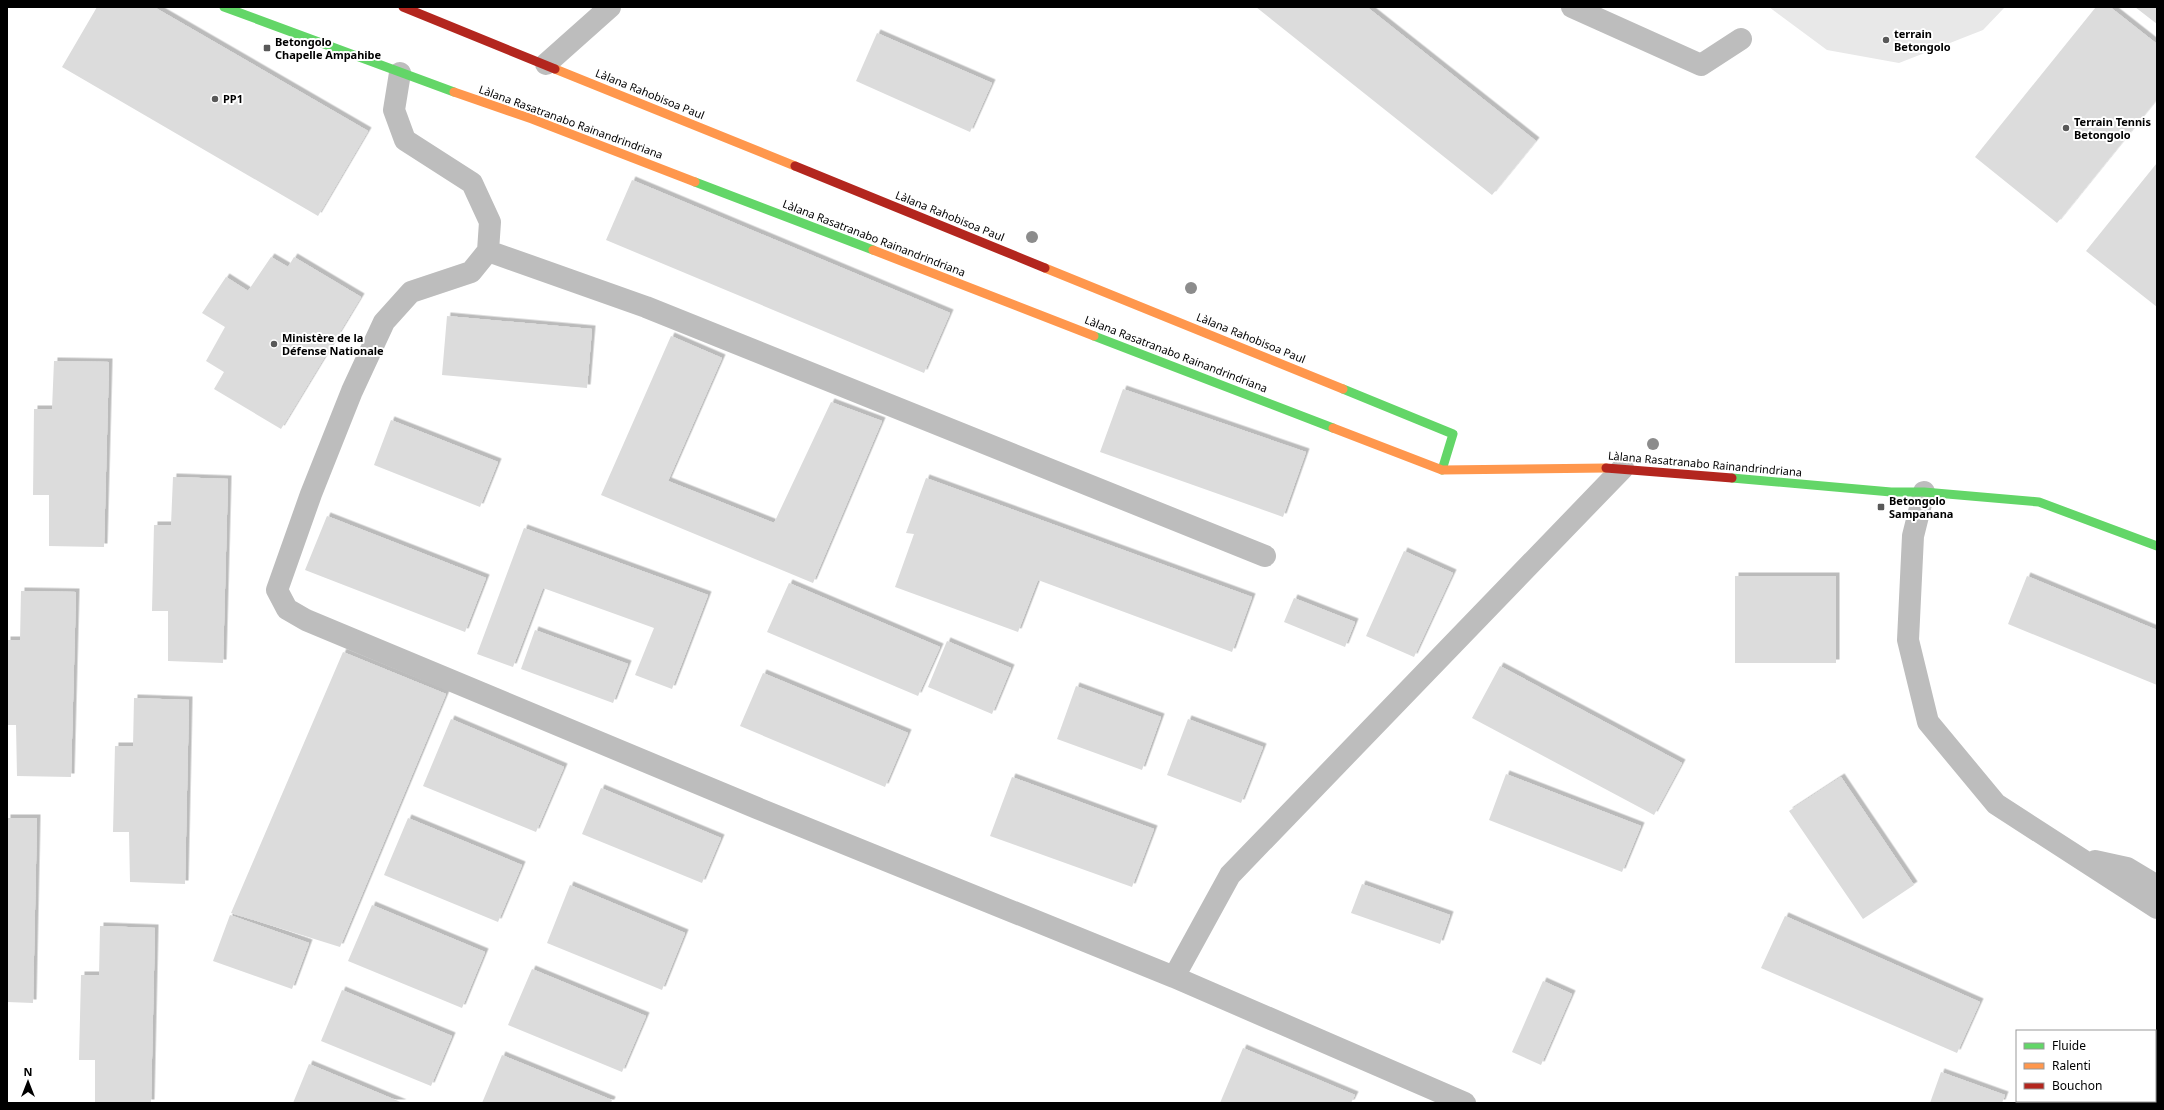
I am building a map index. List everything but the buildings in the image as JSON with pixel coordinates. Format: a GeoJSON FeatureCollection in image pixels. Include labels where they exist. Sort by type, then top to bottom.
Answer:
{"type":"FeatureCollection","features":[{"type":"Feature","properties":{"kind":"street","name":"Làlana Rasatranabo Rainandrindriana"},"geometry":{"type":"LineString","coordinates":[[224,7],[400,73],[532,118],[1442,470],[1623,468],[1891,492],[1924,492],[2039,502],[2157,546]]}},
{"type":"Feature","properties":{"kind":"street","name":"Làlana Rahobisoa Paul"},"geometry":{"type":"LineString","coordinates":[[403,7],[1453,434],[1442,470]]}},
{"type":"Feature","properties":{"kind":"street"},"geometry":{"type":"LineString","coordinates":[[546,64],[610,7]]}},
{"type":"Feature","properties":{"kind":"street"},"geometry":{"type":"LineString","coordinates":[[1572,7],[1701,65],[1741,39]]}},
{"type":"Feature","properties":{"kind":"street"},"geometry":{"type":"LineString","coordinates":[[400,73],[394,110],[405,140],[472,183],[490,222],[488,251],[471,272],[411,292],[384,322],[352,390],[311,494],[277,590],[287,609],[306,620],[742,802],[1174,977],[1465,1103]]}},
{"type":"Feature","properties":{"kind":"street"},"geometry":{"type":"LineString","coordinates":[[488,251],[646,307],[1265,556]]}},
{"type":"Feature","properties":{"kind":"street"},"geometry":{"type":"LineString","coordinates":[[1174,977],[1230,875],[1623,468]]}},
{"type":"Feature","properties":{"kind":"street"},"geometry":{"type":"LineString","coordinates":[[1924,492],[1913,536],[1908,640],[1928,722],[1996,804],[2082,858],[2157,908]]}},
{"type":"Feature","properties":{"kind":"street"},"geometry":{"type":"LineString","coordinates":[[2082,858],[2127,868],[2157,886]]}},
{"type":"Feature","properties":{"kind":"shaded area","name":"terrain Betongolo"},"geometry":{"type":"Polygon","coordinates":[[[1769,7],[2005,7],[1983,30],[1899,63],[1827,50],[1769,7]]]}},
{"type":"Feature","properties":{"kind":"traffic: fast"},"geometry":{"type":"LineString","coordinates":[[224,7],[454,92]]}},
{"type":"Feature","properties":{"kind":"traffic: fast"},"geometry":{"type":"LineString","coordinates":[[695,182],[873,250]]}},
{"type":"Feature","properties":{"kind":"traffic: fast"},"geometry":{"type":"LineString","coordinates":[[1094,336],[1333,428]]}},
{"type":"Feature","properties":{"kind":"traffic: fast"},"geometry":{"type":"LineString","coordinates":[[1343,389],[1453,434],[1442,470]]}},
{"type":"Feature","properties":{"kind":"traffic: fast"},"geometry":{"type":"LineString","coordinates":[[1732,478],[1891,492],[1924,492],[2039,502],[2157,546]]}},
{"type":"Feature","properties":{"kind":"traffic: slow"},"geometry":{"type":"LineString","coordinates":[[555,69],[795,166]]}},
{"type":"Feature","properties":{"kind":"traffic: slow"},"geometry":{"type":"LineString","coordinates":[[454,92],[532,119],[695,182]]}},
{"type":"Feature","properties":{"kind":"traffic: slow"},"geometry":{"type":"LineString","coordinates":[[873,250],[1094,336]]}},
{"type":"Feature","properties":{"kind":"traffic: slow"},"geometry":{"type":"LineString","coordinates":[[1045,268],[1343,389]]}},
{"type":"Feature","properties":{"kind":"traffic: slow"},"geometry":{"type":"LineString","coordinates":[[1333,428],[1442,470],[1606,468]]}},
{"type":"Feature","properties":{"kind":"traffic: jam"},"geometry":{"type":"LineString","coordinates":[[403,7],[555,69]]}},
{"type":"Feature","properties":{"kind":"traffic: jam"},"geometry":{"type":"LineString","coordinates":[[795,166],[1045,268]]}},
{"type":"Feature","properties":{"kind":"traffic: jam"},"geometry":{"type":"LineString","coordinates":[[1606,468],[1732,478]]}},
{"type":"Feature","properties":{"kind":"place","name":"terrain Betongolo"},"geometry":{"type":"Point","coordinates":[1886,40]}},
{"type":"Feature","properties":{"kind":"place","name":"Betongolo Chapelle Ampahibe"},"geometry":{"type":"Point","coordinates":[267,48]}},
{"type":"Feature","properties":{"kind":"place","name":"PP1"},"geometry":{"type":"Point","coordinates":[215,99]}},
{"type":"Feature","properties":{"kind":"place","name":"Terrain Tennis Betongolo"},"geometry":{"type":"Point","coordinates":[2066,128]}},
{"type":"Feature","properties":{"kind":"place","name":"Ministère de la Défense Nationale"},"geometry":{"type":"Point","coordinates":[274,344]}},
{"type":"Feature","properties":{"kind":"place","name":"Betongolo Sampanana"},"geometry":{"type":"Point","coordinates":[1881,507]}}]}
